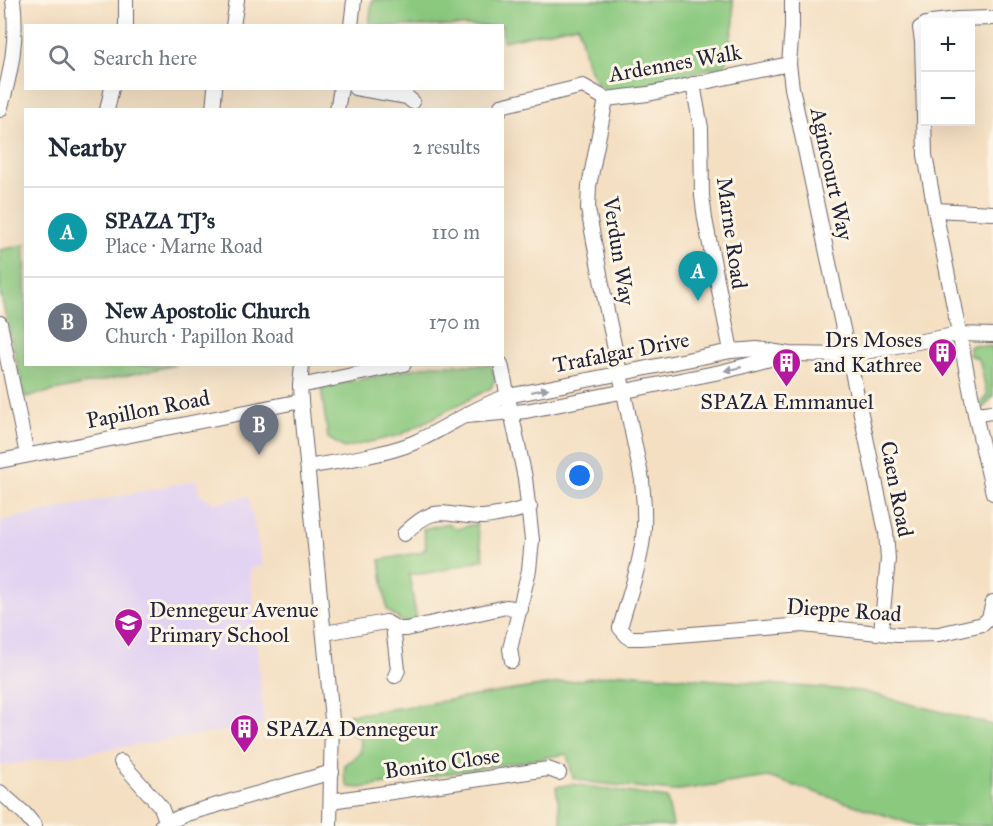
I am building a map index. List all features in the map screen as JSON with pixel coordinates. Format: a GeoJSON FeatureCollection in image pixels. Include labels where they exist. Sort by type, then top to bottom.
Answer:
{"type":"FeatureCollection","features":[{"type":"Feature","properties":{"kind":"street"},"geometry":{"type":"LineString","coordinates":[[0,111],[11,69],[15,16],[13,0]]}},
{"type":"Feature","properties":{"kind":"street"},"geometry":{"type":"LineString","coordinates":[[126,0],[126,24]]}},
{"type":"Feature","properties":{"kind":"street"},"geometry":{"type":"LineString","coordinates":[[233,24],[237,0]]}},
{"type":"Feature","properties":{"kind":"street"},"geometry":{"type":"LineString","coordinates":[[351,24],[354,0]]}},
{"type":"Feature","properties":{"kind":"street","name":"Agincourt Way"},"geometry":{"type":"LineString","coordinates":[[792,0],[789,64],[792,88],[849,355]]}},
{"type":"Feature","properties":{"kind":"street"},"geometry":{"type":"LineString","coordinates":[[975,18],[993,18]]}},
{"type":"Feature","properties":{"kind":"street","name":"Ardennes Walk"},"geometry":{"type":"LineString","coordinates":[[501,108],[583,86],[606,99],[648,94],[789,64]]}},
{"type":"Feature","properties":{"kind":"street"},"geometry":{"type":"LineString","coordinates":[[922,72],[925,155],[975,414],[993,493]]}},
{"type":"Feature","properties":{"kind":"street","name":"Marne Road"},"geometry":{"type":"LineString","coordinates":[[693,84],[702,128],[702,196],[705,219],[730,351]]}},
{"type":"Feature","properties":{"kind":"street"},"geometry":{"type":"LineString","coordinates":[[107,108],[112,90]]}},
{"type":"Feature","properties":{"kind":"street"},"geometry":{"type":"LineString","coordinates":[[213,108],[215,90]]}},
{"type":"Feature","properties":{"kind":"street"},"geometry":{"type":"LineString","coordinates":[[337,108],[340,90]]}},
{"type":"Feature","properties":{"kind":"street"},"geometry":{"type":"LineString","coordinates":[[367,90],[407,97],[413,102]]}},
{"type":"Feature","properties":{"kind":"street","name":"Verdun Way"},"geometry":{"type":"LineString","coordinates":[[606,99],[589,186],[588,209],[642,480],[644,529],[639,559],[620,628],[629,638]]}},
{"type":"Feature","properties":{"kind":"street"},"geometry":{"type":"LineString","coordinates":[[935,210],[993,213]]}},
{"type":"Feature","properties":{"kind":"street"},"geometry":{"type":"LineString","coordinates":[[0,323],[27,455]]}},
{"type":"Feature","properties":{"kind":"street","name":"Trafalgar Drive"},"geometry":{"type":"LineString","coordinates":[[308,467],[404,446],[466,416],[480,406],[508,396],[730,351],[757,350],[789,354],[849,355],[959,334],[993,335]]}},
{"type":"Feature","properties":{"kind":"street","name":"Trafalgar Drive"},"geometry":{"type":"LineString","coordinates":[[466,416],[511,413],[748,366],[789,354]]}},
{"type":"Feature","properties":{"kind":"street","name":"Caen Road"},"geometry":{"type":"LineString","coordinates":[[849,355],[886,532],[888,559],[880,632]]}},
{"type":"Feature","properties":{"kind":"street"},"geometry":{"type":"LineString","coordinates":[[302,366],[301,401],[332,719],[330,826]]}},
{"type":"Feature","properties":{"kind":"street"},"geometry":{"type":"LineString","coordinates":[[300,386],[395,366]]}},
{"type":"Feature","properties":{"kind":"street"},"geometry":{"type":"LineString","coordinates":[[501,366],[530,507],[532,540],[529,570],[510,649],[512,661]]}},
{"type":"Feature","properties":{"kind":"street","name":"Papillon Road"},"geometry":{"type":"LineString","coordinates":[[2,460],[301,401]]}},
{"type":"Feature","properties":{"kind":"street"},"geometry":{"type":"LineString","coordinates":[[975,414],[993,412]]}},
{"type":"Feature","properties":{"kind":"street"},"geometry":{"type":"LineString","coordinates":[[405,534],[419,520],[437,514],[449,512],[487,517],[530,507]]}},
{"type":"Feature","properties":{"kind":"street","name":"Dieppe Road"},"geometry":{"type":"LineString","coordinates":[[629,638],[788,625],[921,636],[983,624],[989,618],[993,603]]}},
{"type":"Feature","properties":{"kind":"street"},"geometry":{"type":"LineString","coordinates":[[325,633],[386,622],[398,629],[406,629],[506,607],[521,609]]}},
{"type":"Feature","properties":{"kind":"street"},"geometry":{"type":"LineString","coordinates":[[393,626],[398,670],[394,676]]}},
{"type":"Feature","properties":{"kind":"street"},"geometry":{"type":"LineString","coordinates":[[121,762],[161,807],[165,825],[186,814],[332,772]]}},
{"type":"Feature","properties":{"kind":"street","name":"Bonito Close"},"geometry":{"type":"LineString","coordinates":[[331,801],[548,769],[559,773]]}},
{"type":"Feature","properties":{"kind":"street"},"geometry":{"type":"LineString","coordinates":[[0,792],[35,826]]}},
{"type":"Feature","properties":{"kind":"shaded area","name":"Dennegeur Avenue Primary School"},"geometry":{"type":"Polygon","coordinates":[[[196,480],[199,494],[215,503],[248,496],[263,566],[250,569],[264,725],[0,766],[0,521],[196,480]]]}},
{"type":"Feature","properties":{"kind":"green space"},"geometry":{"type":"Polygon","coordinates":[[[372,0],[733,0],[734,22],[725,65],[610,93],[597,84],[587,64],[578,25],[504,41],[504,24],[369,24],[372,0]]]}},
{"type":"Feature","properties":{"kind":"green space"},"geometry":{"type":"Polygon","coordinates":[[[24,245],[24,366],[171,366],[25,397],[0,292],[0,250],[24,245]]]}},
{"type":"Feature","properties":{"kind":"green space"},"geometry":{"type":"Polygon","coordinates":[[[973,345],[993,347],[993,396],[984,407],[980,404],[987,395],[980,362],[969,355],[969,347],[973,345]]]}},
{"type":"Feature","properties":{"kind":"green space"},"geometry":{"type":"Polygon","coordinates":[[[427,366],[491,366],[495,378],[491,388],[400,435],[344,448],[328,438],[321,387],[427,366]]]}},
{"type":"Feature","properties":{"kind":"green space"},"geometry":{"type":"Polygon","coordinates":[[[448,523],[457,529],[476,524],[484,559],[437,571],[409,574],[417,621],[403,622],[387,610],[380,560],[422,552],[426,547],[423,529],[448,523]]]}},
{"type":"Feature","properties":{"kind":"green space"},"geometry":{"type":"Polygon","coordinates":[[[624,673],[861,691],[993,725],[993,826],[918,826],[768,777],[673,791],[595,783],[573,778],[567,754],[361,788],[348,787],[344,776],[345,765],[360,753],[361,740],[349,732],[349,714],[624,673]]]}},
{"type":"Feature","properties":{"kind":"green space"},"geometry":{"type":"Polygon","coordinates":[[[571,784],[667,798],[673,826],[562,826],[556,787],[571,784]]]}},
{"type":"Feature","properties":{"kind":"place","name":"SPAZA TJ's"},"geometry":{"type":"Point","coordinates":[698,301]}},
{"type":"Feature","properties":{"kind":"place","name":"Drs Moses and Kathree"},"geometry":{"type":"Point","coordinates":[943,378]}},
{"type":"Feature","properties":{"kind":"place","name":"SPAZA Emmanuel"},"geometry":{"type":"Point","coordinates":[787,388]}},
{"type":"Feature","properties":{"kind":"place","name":"New Apostolic Church"},"geometry":{"type":"Point","coordinates":[259,455]}},
{"type":"Feature","properties":{"kind":"place","name":"Dennegeur Avenue Primary School"},"geometry":{"type":"Point","coordinates":[128,648]}},
{"type":"Feature","properties":{"kind":"place","name":"SPAZA Dennegeur"},"geometry":{"type":"Point","coordinates":[245,754]}}]}
